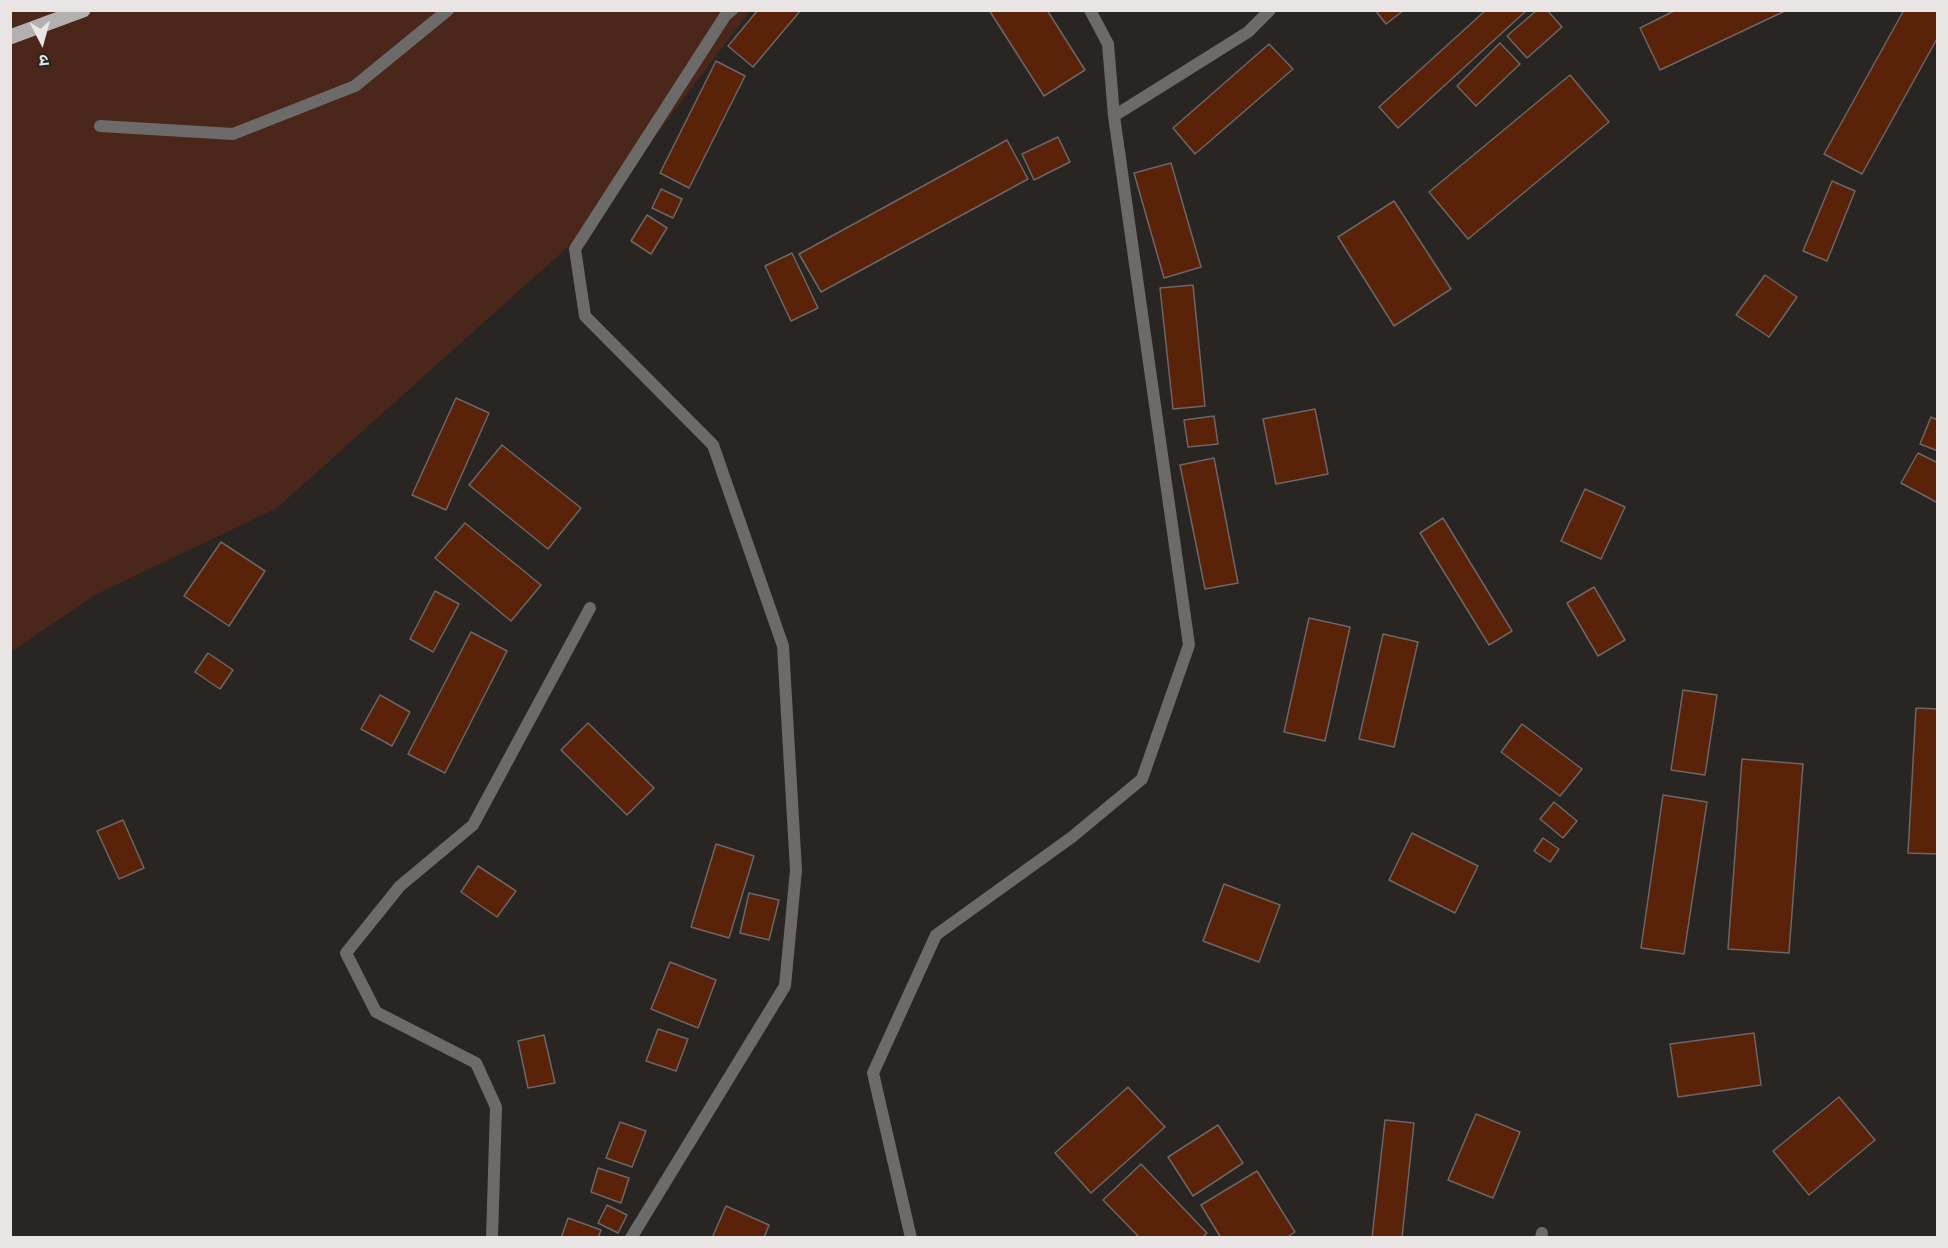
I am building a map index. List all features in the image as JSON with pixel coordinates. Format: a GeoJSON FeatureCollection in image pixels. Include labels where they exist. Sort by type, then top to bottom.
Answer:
{"type":"FeatureCollection","features":[{"type":"Feature","properties":{"kind":"main road"},"geometry":{"type":"LineString","coordinates":[[10,37],[82,10]]}},
{"type":"Feature","properties":{"kind":"street"},"geometry":{"type":"LineString","coordinates":[[100,126],[232,134],[355,86],[448,10]]}},
{"type":"Feature","properties":{"kind":"street"},"geometry":{"type":"LineString","coordinates":[[632,1238],[785,986],[796,870],[783,646],[713,445],[585,316],[575,249],[725,16],[732,10]]}},
{"type":"Feature","properties":{"kind":"street"},"geometry":{"type":"LineString","coordinates":[[911,1238],[873,1074],[936,935],[1072,837],[1142,779],[1189,645],[1114,116],[1108,44],[1090,10]]}},
{"type":"Feature","properties":{"kind":"street"},"geometry":{"type":"LineString","coordinates":[[1114,116],[1248,32],[1270,10]]}},
{"type":"Feature","properties":{"kind":"street"},"geometry":{"type":"LineString","coordinates":[[492,1238],[496,1107],[476,1063],[376,1012],[346,953],[400,886],[473,825],[590,608]]}},
{"type":"Feature","properties":{"kind":"shaded area"},"geometry":{"type":"Polygon","coordinates":[[[11,11],[750,11],[579,237],[277,508],[95,595],[11,652],[11,11]]]}},
{"type":"Feature","properties":{"kind":"building"},"geometry":{"type":"Polygon","coordinates":[[[758,10],[801,10],[753,67],[728,46],[758,10]]]}},
{"type":"Feature","properties":{"kind":"building"},"geometry":{"type":"Polygon","coordinates":[[[989,10],[1047,10],[1085,70],[1044,96],[989,10]]]}},
{"type":"Feature","properties":{"kind":"building"},"geometry":{"type":"Polygon","coordinates":[[[1375,10],[1404,10],[1386,24],[1375,10]]]}},
{"type":"Feature","properties":{"kind":"building"},"geometry":{"type":"Polygon","coordinates":[[[1486,10],[1527,10],[1398,128],[1379,107],[1486,10]]]}},
{"type":"Feature","properties":{"kind":"building"},"geometry":{"type":"Polygon","coordinates":[[[1537,10],[1547,10],[1562,27],[1527,58],[1507,36],[1537,10]]]}},
{"type":"Feature","properties":{"kind":"building"},"geometry":{"type":"Polygon","coordinates":[[[1676,10],[1787,10],[1660,70],[1640,28],[1676,10]]]}},
{"type":"Feature","properties":{"kind":"building"},"geometry":{"type":"Polygon","coordinates":[[[1904,10],[1938,10],[1938,37],[1862,174],[1824,154],[1904,10]]]}},
{"type":"Feature","properties":{"kind":"building"},"geometry":{"type":"Polygon","coordinates":[[[1500,43],[1520,64],[1476,106],[1457,86],[1500,43]]]}},
{"type":"Feature","properties":{"kind":"building"},"geometry":{"type":"Polygon","coordinates":[[[1269,44],[1293,69],[1195,154],[1173,128],[1269,44]]]}},
{"type":"Feature","properties":{"kind":"building"},"geometry":{"type":"Polygon","coordinates":[[[716,61],[745,76],[689,188],[660,173],[716,61]]]}},
{"type":"Feature","properties":{"kind":"building"},"geometry":{"type":"Polygon","coordinates":[[[1570,75],[1609,122],[1468,239],[1429,192],[1570,75]]]}},
{"type":"Feature","properties":{"kind":"building"},"geometry":{"type":"Polygon","coordinates":[[[1058,137],[1070,162],[1034,180],[1022,154],[1058,137]]]}},
{"type":"Feature","properties":{"kind":"building"},"geometry":{"type":"Polygon","coordinates":[[[1007,140],[1028,179],[821,292],[799,254],[1007,140]]]}},
{"type":"Feature","properties":{"kind":"building"},"geometry":{"type":"Polygon","coordinates":[[[1171,163],[1201,267],[1164,278],[1134,173],[1171,163]]]}},
{"type":"Feature","properties":{"kind":"building"},"geometry":{"type":"Polygon","coordinates":[[[1832,181],[1855,191],[1827,261],[1803,251],[1832,181]]]}},
{"type":"Feature","properties":{"kind":"building"},"geometry":{"type":"Polygon","coordinates":[[[661,189],[682,199],[673,218],[652,208],[661,189]]]}},
{"type":"Feature","properties":{"kind":"building"},"geometry":{"type":"Polygon","coordinates":[[[1394,201],[1451,289],[1394,326],[1338,237],[1394,201]]]}},
{"type":"Feature","properties":{"kind":"building"},"geometry":{"type":"Polygon","coordinates":[[[647,215],[667,228],[651,254],[631,241],[647,215]]]}},
{"type":"Feature","properties":{"kind":"building"},"geometry":{"type":"Polygon","coordinates":[[[792,253],[818,308],[791,321],[765,266],[792,253]]]}},
{"type":"Feature","properties":{"kind":"building"},"geometry":{"type":"Polygon","coordinates":[[[1765,275],[1797,297],[1769,337],[1736,315],[1765,275]]]}},
{"type":"Feature","properties":{"kind":"building"},"geometry":{"type":"Polygon","coordinates":[[[1193,285],[1205,406],[1173,409],[1160,288],[1193,285]]]}},
{"type":"Feature","properties":{"kind":"building"},"geometry":{"type":"Polygon","coordinates":[[[456,398],[489,413],[446,510],[412,495],[456,398]]]}},
{"type":"Feature","properties":{"kind":"building"},"geometry":{"type":"Polygon","coordinates":[[[1315,409],[1328,474],[1276,484],[1263,419],[1315,409]]]}},
{"type":"Feature","properties":{"kind":"building"},"geometry":{"type":"Polygon","coordinates":[[[1214,416],[1218,444],[1188,447],[1184,420],[1214,416]]]}},
{"type":"Feature","properties":{"kind":"building"},"geometry":{"type":"Polygon","coordinates":[[[1931,417],[1938,420],[1938,451],[1920,444],[1931,417]]]}},
{"type":"Feature","properties":{"kind":"building"},"geometry":{"type":"Polygon","coordinates":[[[502,445],[581,508],[548,549],[469,485],[502,445]]]}},
{"type":"Feature","properties":{"kind":"building"},"geometry":{"type":"Polygon","coordinates":[[[1918,453],[1938,463],[1938,503],[1901,483],[1918,453]]]}},
{"type":"Feature","properties":{"kind":"building"},"geometry":{"type":"Polygon","coordinates":[[[1214,458],[1238,583],[1205,589],[1180,465],[1214,458]]]}},
{"type":"Feature","properties":{"kind":"building"},"geometry":{"type":"Polygon","coordinates":[[[1585,489],[1625,507],[1601,559],[1561,541],[1585,489]]]}},
{"type":"Feature","properties":{"kind":"building"},"geometry":{"type":"Polygon","coordinates":[[[1443,518],[1512,631],[1489,645],[1420,533],[1443,518]]]}},
{"type":"Feature","properties":{"kind":"building"},"geometry":{"type":"Polygon","coordinates":[[[465,523],[541,585],[511,621],[435,558],[465,523]]]}},
{"type":"Feature","properties":{"kind":"building"},"geometry":{"type":"Polygon","coordinates":[[[221,542],[265,571],[229,626],[184,596],[221,542]]]}},
{"type":"Feature","properties":{"kind":"building"},"geometry":{"type":"Polygon","coordinates":[[[1594,587],[1625,640],[1598,656],[1567,603],[1594,587]]]}},
{"type":"Feature","properties":{"kind":"building"},"geometry":{"type":"Polygon","coordinates":[[[435,591],[459,604],[433,652],[410,639],[435,591]]]}},
{"type":"Feature","properties":{"kind":"building"},"geometry":{"type":"Polygon","coordinates":[[[1309,618],[1350,627],[1325,741],[1284,732],[1309,618]]]}},
{"type":"Feature","properties":{"kind":"building"},"geometry":{"type":"Polygon","coordinates":[[[471,632],[507,651],[445,773],[408,754],[471,632]]]}},
{"type":"Feature","properties":{"kind":"building"},"geometry":{"type":"Polygon","coordinates":[[[1383,634],[1418,642],[1394,747],[1359,739],[1383,634]]]}},
{"type":"Feature","properties":{"kind":"building"},"geometry":{"type":"Polygon","coordinates":[[[208,653],[233,670],[220,689],[195,672],[208,653]]]}},
{"type":"Feature","properties":{"kind":"building"},"geometry":{"type":"Polygon","coordinates":[[[1683,690],[1717,695],[1705,775],[1671,770],[1683,690]]]}},
{"type":"Feature","properties":{"kind":"building"},"geometry":{"type":"Polygon","coordinates":[[[380,695],[410,712],[392,746],[361,729],[380,695]]]}},
{"type":"Feature","properties":{"kind":"building"},"geometry":{"type":"Polygon","coordinates":[[[1916,708],[1938,709],[1938,854],[1908,853],[1916,708]]]}},
{"type":"Feature","properties":{"kind":"building"},"geometry":{"type":"Polygon","coordinates":[[[588,723],[654,788],[627,815],[561,750],[588,723]]]}},
{"type":"Feature","properties":{"kind":"building"},"geometry":{"type":"Polygon","coordinates":[[[1522,724],[1582,769],[1560,796],[1501,752],[1522,724]]]}},
{"type":"Feature","properties":{"kind":"building"},"geometry":{"type":"Polygon","coordinates":[[[1742,759],[1803,764],[1789,953],[1728,949],[1742,759]]]}},
{"type":"Feature","properties":{"kind":"building"},"geometry":{"type":"Polygon","coordinates":[[[1663,795],[1707,802],[1684,954],[1641,948],[1663,795]]]}},
{"type":"Feature","properties":{"kind":"building"},"geometry":{"type":"Polygon","coordinates":[[[1554,802],[1577,821],[1563,838],[1540,819],[1554,802]]]}},
{"type":"Feature","properties":{"kind":"building"},"geometry":{"type":"Polygon","coordinates":[[[123,820],[144,868],[119,879],[97,831],[123,820]]]}},
{"type":"Feature","properties":{"kind":"building"},"geometry":{"type":"Polygon","coordinates":[[[1412,833],[1478,866],[1455,913],[1389,880],[1412,833]]]}},
{"type":"Feature","properties":{"kind":"building"},"geometry":{"type":"Polygon","coordinates":[[[1543,838],[1559,849],[1550,862],[1534,851],[1543,838]]]}},
{"type":"Feature","properties":{"kind":"building"},"geometry":{"type":"Polygon","coordinates":[[[716,844],[754,856],[729,938],[691,927],[716,844]]]}},
{"type":"Feature","properties":{"kind":"building"},"geometry":{"type":"Polygon","coordinates":[[[478,866],[516,891],[497,917],[461,892],[478,866]]]}},
{"type":"Feature","properties":{"kind":"building"},"geometry":{"type":"Polygon","coordinates":[[[1224,884],[1280,905],[1259,962],[1203,941],[1224,884]]]}},
{"type":"Feature","properties":{"kind":"building"},"geometry":{"type":"Polygon","coordinates":[[[749,893],[779,900],[769,940],[740,933],[749,893]]]}},
{"type":"Feature","properties":{"kind":"building"},"geometry":{"type":"Polygon","coordinates":[[[670,962],[716,980],[698,1028],[651,1009],[670,962]]]}},
{"type":"Feature","properties":{"kind":"building"},"geometry":{"type":"Polygon","coordinates":[[[658,1029],[688,1039],[676,1071],[646,1061],[658,1029]]]}},
{"type":"Feature","properties":{"kind":"building"},"geometry":{"type":"Polygon","coordinates":[[[1754,1033],[1761,1085],[1678,1097],[1670,1044],[1754,1033]]]}},
{"type":"Feature","properties":{"kind":"building"},"geometry":{"type":"Polygon","coordinates":[[[544,1035],[555,1083],[528,1088],[518,1041],[544,1035]]]}},
{"type":"Feature","properties":{"kind":"building"},"geometry":{"type":"Polygon","coordinates":[[[1128,1087],[1165,1127],[1091,1193],[1055,1153],[1128,1087]]]}},
{"type":"Feature","properties":{"kind":"building"},"geometry":{"type":"Polygon","coordinates":[[[1839,1097],[1875,1140],[1809,1195],[1773,1151],[1839,1097]]]}},
{"type":"Feature","properties":{"kind":"building"},"geometry":{"type":"Polygon","coordinates":[[[1476,1114],[1520,1132],[1493,1198],[1448,1180],[1476,1114]]]}},
{"type":"Feature","properties":{"kind":"building"},"geometry":{"type":"Polygon","coordinates":[[[1385,1120],[1414,1123],[1402,1238],[1372,1238],[1385,1120]]]}},
{"type":"Feature","properties":{"kind":"building"},"geometry":{"type":"Polygon","coordinates":[[[620,1122],[646,1131],[632,1167],[606,1158],[620,1122]]]}},
{"type":"Feature","properties":{"kind":"building"},"geometry":{"type":"Polygon","coordinates":[[[1218,1125],[1243,1163],[1193,1196],[1168,1157],[1218,1125]]]}},
{"type":"Feature","properties":{"kind":"building"},"geometry":{"type":"Polygon","coordinates":[[[1141,1164],[1207,1233],[1202,1238],[1140,1238],[1103,1200],[1141,1164]]]}},
{"type":"Feature","properties":{"kind":"building"},"geometry":{"type":"Polygon","coordinates":[[[598,1168],[629,1178],[621,1203],[591,1192],[598,1168]]]}},
{"type":"Feature","properties":{"kind":"building"},"geometry":{"type":"Polygon","coordinates":[[[1257,1171],[1295,1232],[1286,1238],[1221,1238],[1201,1205],[1257,1171]]]}},
{"type":"Feature","properties":{"kind":"building"},"geometry":{"type":"Polygon","coordinates":[[[607,1205],[627,1215],[618,1233],[598,1223],[607,1205]]]}},
{"type":"Feature","properties":{"kind":"building"},"geometry":{"type":"Polygon","coordinates":[[[726,1206],[769,1225],[764,1238],[712,1238],[726,1206]]]}},
{"type":"Feature","properties":{"kind":"building"},"geometry":{"type":"Polygon","coordinates":[[[568,1218],[601,1230],[598,1238],[561,1238],[568,1218]]]}}]}
